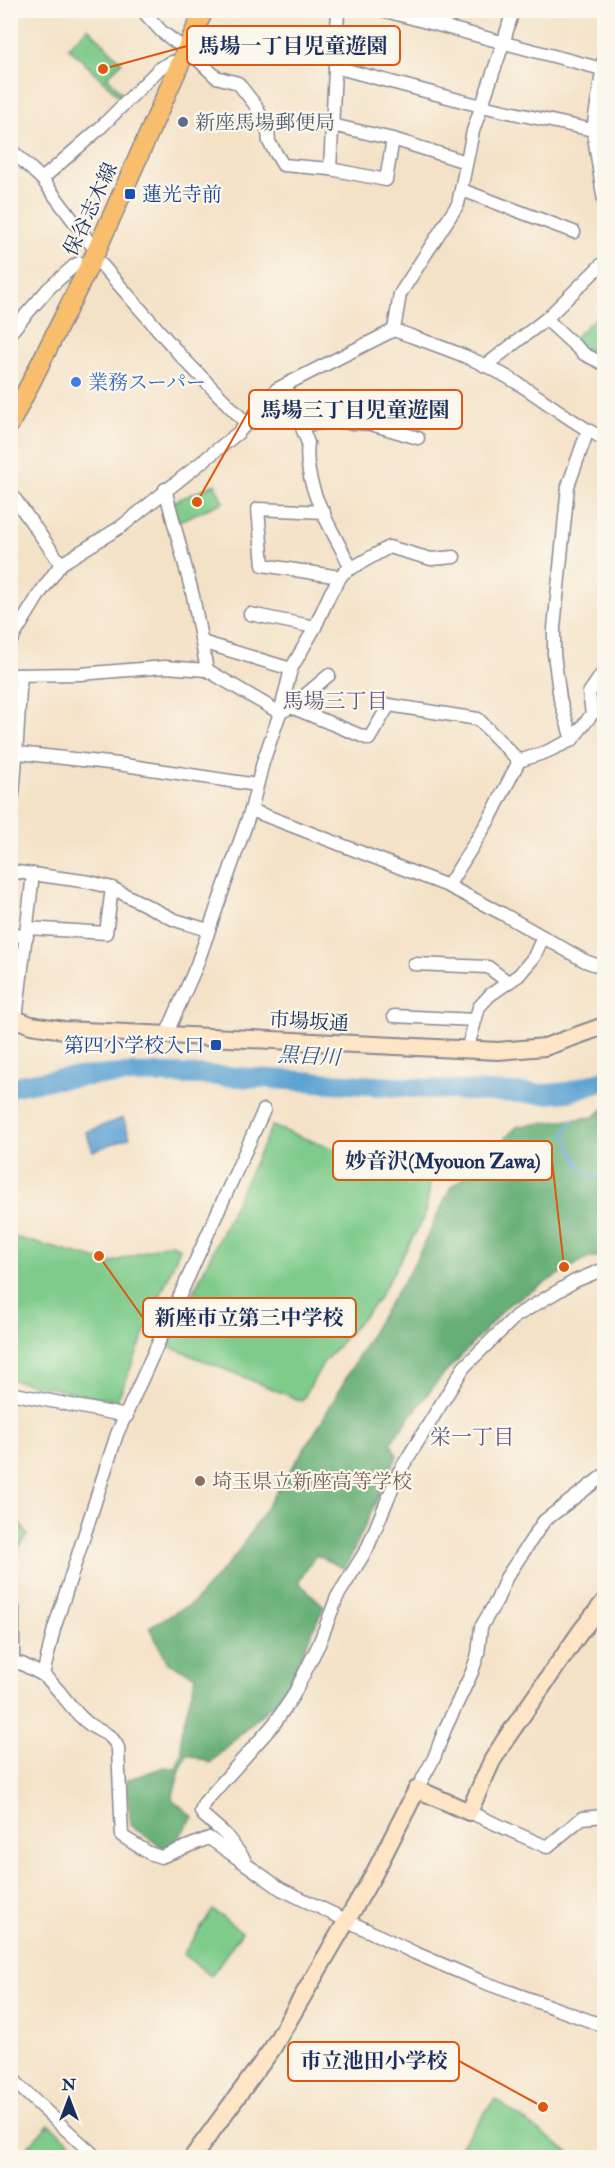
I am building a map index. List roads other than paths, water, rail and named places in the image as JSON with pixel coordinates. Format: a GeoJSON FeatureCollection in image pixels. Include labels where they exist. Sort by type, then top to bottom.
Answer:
{"type":"FeatureCollection","features":[{"type":"Feature","properties":{"kind":"main road","name":"保谷志木線"},"geometry":{"type":"LineString","coordinates":[[10,423],[93,257],[204,10]]}},
{"type":"Feature","properties":{"kind":"street"},"geometry":{"type":"LineString","coordinates":[[142,10],[184,56],[216,77],[238,83],[256,106],[268,131],[269,142],[283,165],[330,170],[386,180],[393,139]]}},
{"type":"Feature","properties":{"kind":"street"},"geometry":{"type":"LineString","coordinates":[[330,170],[338,10]]}},
{"type":"Feature","properties":{"kind":"street"},"geometry":{"type":"LineString","coordinates":[[382,10],[423,16],[502,44],[603,64],[600,111],[593,130],[604,201]]}},
{"type":"Feature","properties":{"kind":"street"},"geometry":{"type":"LineString","coordinates":[[394,330],[400,294],[458,204],[466,162],[481,106],[511,16],[510,10]]}},
{"type":"Feature","properties":{"kind":"street"},"geometry":{"type":"LineString","coordinates":[[42,179],[99,129],[160,68],[184,56]]}},
{"type":"Feature","properties":{"kind":"street"},"geometry":{"type":"LineString","coordinates":[[335,67],[481,106],[593,130]]}},
{"type":"Feature","properties":{"kind":"street"},"geometry":{"type":"LineString","coordinates":[[332,125],[393,139],[466,162]]}},
{"type":"Feature","properties":{"kind":"street"},"geometry":{"type":"LineString","coordinates":[[10,149],[42,179],[93,257],[181,356],[246,423]]}},
{"type":"Feature","properties":{"kind":"street"},"geometry":{"type":"LineString","coordinates":[[462,190],[574,232]]}},
{"type":"Feature","properties":{"kind":"street"},"geometry":{"type":"LineString","coordinates":[[12,325],[75,265],[93,257]]}},
{"type":"Feature","properties":{"kind":"street"},"geometry":{"type":"LineString","coordinates":[[485,366],[546,319],[604,262]]}},
{"type":"Feature","properties":{"kind":"street"},"geometry":{"type":"LineString","coordinates":[[546,319],[584,354],[604,364]]}},
{"type":"Feature","properties":{"kind":"street"},"geometry":{"type":"LineString","coordinates":[[10,642],[61,564],[122,526],[238,432],[277,389],[394,330],[485,366],[514,381],[564,416],[604,440]]}},
{"type":"Feature","properties":{"kind":"street"},"geometry":{"type":"LineString","coordinates":[[285,385],[308,443],[309,479],[351,568]]}},
{"type":"Feature","properties":{"kind":"street"},"geometry":{"type":"LineString","coordinates":[[301,425],[334,422],[371,424],[402,428],[418,438]]}},
{"type":"Feature","properties":{"kind":"street"},"geometry":{"type":"LineString","coordinates":[[572,740],[560,699],[554,654],[554,628],[568,486],[588,430]]}},
{"type":"Feature","properties":{"kind":"street"},"geometry":{"type":"LineString","coordinates":[[165,489],[193,596],[207,669]]}},
{"type":"Feature","properties":{"kind":"street"},"geometry":{"type":"LineString","coordinates":[[10,492],[61,564]]}},
{"type":"Feature","properties":{"kind":"street"},"geometry":{"type":"LineString","coordinates":[[324,512],[258,509],[263,565],[340,577]]}},
{"type":"Feature","properties":{"kind":"street"},"geometry":{"type":"LineString","coordinates":[[166,1035],[196,967],[251,810],[257,785],[285,710],[291,669],[340,577],[351,568],[389,547],[431,558],[454,557]]}},
{"type":"Feature","properties":{"kind":"street"},"geometry":{"type":"LineString","coordinates":[[250,614],[315,627]]}},
{"type":"Feature","properties":{"kind":"street"},"geometry":{"type":"LineString","coordinates":[[202,642],[291,669]]}},
{"type":"Feature","properties":{"kind":"street"},"geometry":{"type":"LineString","coordinates":[[10,799],[13,794],[18,706],[16,675],[80,674],[165,667],[207,669],[285,710],[369,739],[389,705],[478,719],[519,761]]}},
{"type":"Feature","properties":{"kind":"street"},"geometry":{"type":"LineString","coordinates":[[448,886],[490,818],[519,761],[572,740],[592,714],[589,693],[604,671]]}},
{"type":"Feature","properties":{"kind":"street"},"geometry":{"type":"LineString","coordinates":[[285,710],[329,675]]}},
{"type":"Feature","properties":{"kind":"street"},"geometry":{"type":"LineString","coordinates":[[14,753],[118,764],[257,785]]}},
{"type":"Feature","properties":{"kind":"street"},"geometry":{"type":"LineString","coordinates":[[251,810],[448,886],[585,961],[602,967],[604,971]]}},
{"type":"Feature","properties":{"kind":"street"},"geometry":{"type":"LineString","coordinates":[[10,872],[90,882],[112,888],[176,920],[208,930]]}},
{"type":"Feature","properties":{"kind":"street"},"geometry":{"type":"LineString","coordinates":[[13,1018],[28,932],[33,874]]}},
{"type":"Feature","properties":{"kind":"street"},"geometry":{"type":"LineString","coordinates":[[10,934],[28,932],[106,933],[112,888]]}},
{"type":"Feature","properties":{"kind":"street"},"geometry":{"type":"LineString","coordinates":[[467,1050],[479,1007],[490,995],[519,975],[534,957],[543,937]]}},
{"type":"Feature","properties":{"kind":"street"},"geometry":{"type":"LineString","coordinates":[[414,964],[488,967],[508,982]]}},
{"type":"Feature","properties":{"kind":"street"},"geometry":{"type":"LineString","coordinates":[[394,1016],[475,1020]]}},
{"type":"Feature","properties":{"kind":"street","name":"市場坂通"},"geometry":{"type":"LineString","coordinates":[[13,1018],[48,1029],[517,1051],[545,1047],[604,1026]]}},
{"type":"Feature","properties":{"kind":"street"},"geometry":{"type":"LineString","coordinates":[[43,1675],[54,1629],[117,1434],[264,1110]]}},
{"type":"Feature","properties":{"kind":"street"},"geometry":{"type":"LineString","coordinates":[[250,1869],[225,1834],[201,1811],[204,1803],[274,1724],[293,1696],[319,1644],[337,1597],[367,1549],[399,1472],[464,1367],[516,1316],[574,1281],[604,1269]]}},
{"type":"Feature","properties":{"kind":"street"},"geometry":{"type":"LineString","coordinates":[[10,1394],[127,1416]]}},
{"type":"Feature","properties":{"kind":"street"},"geometry":{"type":"LineString","coordinates":[[192,2157],[272,2049],[348,1920],[434,1758],[472,1672],[478,1654],[481,1627],[497,1600],[506,1578],[544,1521],[604,1475]]}},
{"type":"Feature","properties":{"kind":"street"},"geometry":{"type":"LineString","coordinates":[[469,1812],[492,1761],[505,1740],[604,1602]]}},
{"type":"Feature","properties":{"kind":"street"},"geometry":{"type":"LineString","coordinates":[[10,1604],[13,1608],[14,1634],[12,1662],[22,1664],[43,1675],[55,1684],[89,1724],[114,1738],[118,1748],[122,1836],[149,1853],[161,1857],[209,1838],[281,1889],[415,1953],[483,1982],[604,2026]]}},
{"type":"Feature","properties":{"kind":"street"},"geometry":{"type":"LineString","coordinates":[[417,1789],[547,1847],[582,1818],[604,1816]]}},
{"type":"Feature","properties":{"kind":"street"},"geometry":{"type":"LineString","coordinates":[[10,2075],[22,2089],[97,2157]]}},
{"type":"Feature","properties":{"kind":"water"},"geometry":{"type":"Polygon","coordinates":[[[123,1118],[130,1137],[93,1151],[86,1132],[123,1118]]]}},
{"type":"Feature","properties":{"kind":"waterway","name":"黒目川"},"geometry":{"type":"LineString","coordinates":[[10,1087],[82,1077],[155,1074],[546,1094],[568,1092],[604,1080]]}},
{"type":"Feature","properties":{"kind":"waterway","name":"黒目川"},"geometry":{"type":"LineString","coordinates":[[568,1092],[569,1098]]}},
{"type":"Feature","properties":{"kind":"waterway"},"geometry":{"type":"LineString","coordinates":[[573,1120],[565,1133],[574,1155],[583,1171],[604,1182]]}},
{"type":"Feature","properties":{"kind":"place","name":"馬場一丁目児童遊園"},"geometry":{"type":"Point","coordinates":[103,69]}},
{"type":"Feature","properties":{"kind":"place","name":"新座馬場郵便局"},"geometry":{"type":"Point","coordinates":[183,122]}},
{"type":"Feature","properties":{"kind":"place","name":"蓮光寺前"},"geometry":{"type":"Point","coordinates":[130,194]}},
{"type":"Feature","properties":{"kind":"place","name":"業務スーパー"},"geometry":{"type":"Point","coordinates":[76,382]}},
{"type":"Feature","properties":{"kind":"place","name":"馬場三丁目児童遊園"},"geometry":{"type":"Point","coordinates":[197,502]}},
{"type":"Feature","properties":{"kind":"place","name":"第四小学校入口"},"geometry":{"type":"Point","coordinates":[216,1045]}},
{"type":"Feature","properties":{"kind":"place","name":"新座市立第三中学校"},"geometry":{"type":"Point","coordinates":[99,1256]}},
{"type":"Feature","properties":{"kind":"place","name":"妙音沢(Myouon Zawa)"},"geometry":{"type":"Point","coordinates":[564,1267]}},
{"type":"Feature","properties":{"kind":"place","name":"埼玉県立新座高等学校"},"geometry":{"type":"Point","coordinates":[200,1481]}},
{"type":"Feature","properties":{"kind":"place","name":"市立池田小学校"},"geometry":{"type":"Point","coordinates":[543,2107]}},
{"type":"Feature","properties":{"kind":"district","name":"馬場三丁目"},"geometry":{"type":"Point","coordinates":[335,701]}},
{"type":"Feature","properties":{"kind":"district","name":"栄一丁目"},"geometry":{"type":"Point","coordinates":[472,1437]}}]}
